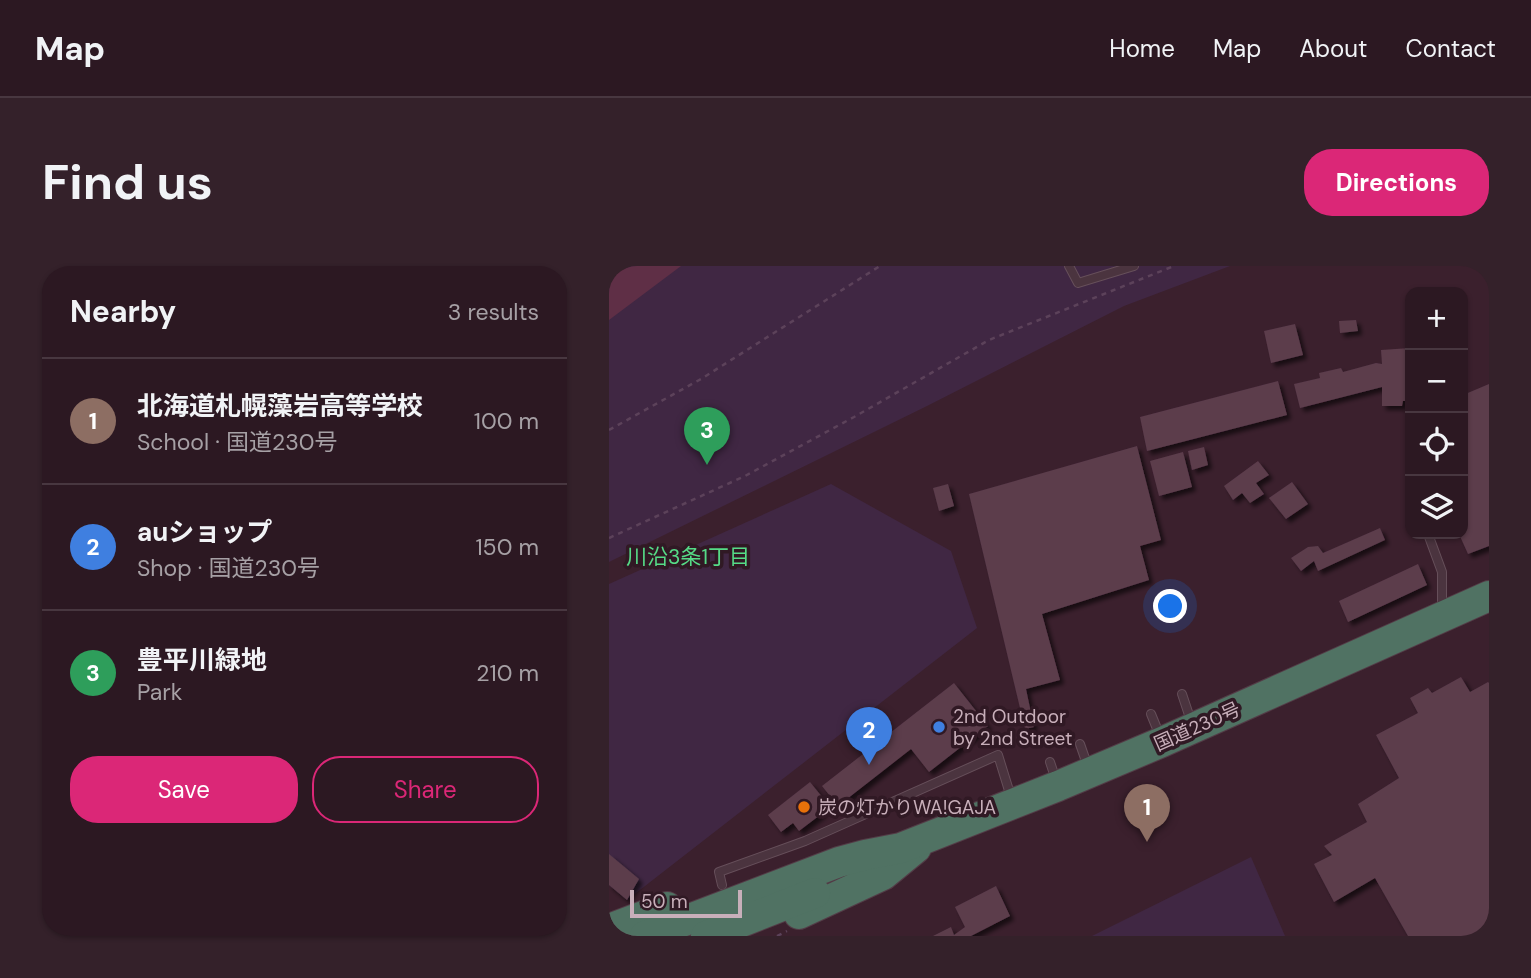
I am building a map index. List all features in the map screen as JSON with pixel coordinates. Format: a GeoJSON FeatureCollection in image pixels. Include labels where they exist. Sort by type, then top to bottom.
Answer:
{"type":"FeatureCollection","features":[{"type":"Feature","properties":{"kind":"highway","name":"国道230号"},"geometry":{"type":"LineString","coordinates":[[645,936],[839,862],[901,848],[1014,804],[1054,774],[1090,773],[1489,596]]}},
{"type":"Feature","properties":{"kind":"highway"},"geometry":{"type":"LineString","coordinates":[[609,929],[722,886],[870,841],[930,836]]}},
{"type":"Feature","properties":{"kind":"highway"},"geometry":{"type":"LineString","coordinates":[[753,936],[883,875],[930,836]]}},
{"type":"Feature","properties":{"kind":"highway","name":"国道230号"},"geometry":{"type":"LineString","coordinates":[[706,936],[884,864],[901,848]]}},
{"type":"Feature","properties":{"kind":"lane"},"geometry":{"type":"LineString","coordinates":[[1069,266],[1078,283],[1134,266]]}},
{"type":"Feature","properties":{"kind":"lane"},"geometry":{"type":"LineString","coordinates":[[1430,539],[1442,572],[1442,618]]}},
{"type":"Feature","properties":{"kind":"lane"},"geometry":{"type":"LineString","coordinates":[[1182,694],[1193,728]]}},
{"type":"Feature","properties":{"kind":"lane"},"geometry":{"type":"LineString","coordinates":[[1151,714],[1162,742]]}},
{"type":"Feature","properties":{"kind":"lane"},"geometry":{"type":"LineString","coordinates":[[1080,744],[1090,773]]}},
{"type":"Feature","properties":{"kind":"lane"},"geometry":{"type":"LineString","coordinates":[[722,886],[719,872],[805,841],[998,755],[1014,804]]}},
{"type":"Feature","properties":{"kind":"path"},"geometry":{"type":"LineString","coordinates":[[609,430],[701,379],[880,266]]}},
{"type":"Feature","properties":{"kind":"path"},"geometry":{"type":"LineString","coordinates":[[609,538],[745,476],[989,340],[1174,266]]}},
{"type":"Feature","properties":{"kind":"shaded area"},"geometry":{"type":"Polygon","coordinates":[[[609,266],[681,266],[609,320],[609,266]]]}},
{"type":"Feature","properties":{"kind":"shaded area"},"geometry":{"type":"Polygon","coordinates":[[[628,266],[1230,266],[1124,306],[609,562],[609,289],[628,266]]]}},
{"type":"Feature","properties":{"kind":"shaded area"},"geometry":{"type":"Polygon","coordinates":[[[831,484],[951,551],[977,628],[627,900],[609,885],[609,584],[831,484]]]}},
{"type":"Feature","properties":{"kind":"shaded area"},"geometry":{"type":"Polygon","coordinates":[[[1251,857],[1285,936],[1092,936],[1251,857]]]}},
{"type":"Feature","properties":{"kind":"building"},"geometry":{"type":"Polygon","coordinates":[[[1356,320],[1358,331],[1340,333],[1339,321],[1356,320]]]}},
{"type":"Feature","properties":{"kind":"building"},"geometry":{"type":"Polygon","coordinates":[[[1295,324],[1303,355],[1271,363],[1264,331],[1295,324]]]}},
{"type":"Feature","properties":{"kind":"building"},"geometry":{"type":"Polygon","coordinates":[[[1405,348],[1405,401],[1402,406],[1382,406],[1382,387],[1300,408],[1294,384],[1320,378],[1319,373],[1341,368],[1343,372],[1376,363],[1382,364],[1381,350],[1405,348]]]}},
{"type":"Feature","properties":{"kind":"building"},"geometry":{"type":"Polygon","coordinates":[[[1278,381],[1287,415],[1147,451],[1140,417],[1278,381]]]}},
{"type":"Feature","properties":{"kind":"building"},"geometry":{"type":"Polygon","coordinates":[[[1489,384],[1489,546],[1468,554],[1461,539],[1468,539],[1468,393],[1489,384]]]}},
{"type":"Feature","properties":{"kind":"building"},"geometry":{"type":"Polygon","coordinates":[[[1137,446],[1161,540],[1140,546],[1149,580],[1042,614],[1060,680],[1026,689],[1034,727],[1025,729],[969,494],[1137,446]]]}},
{"type":"Feature","properties":{"kind":"building"},"geometry":{"type":"Polygon","coordinates":[[[1204,447],[1208,465],[1192,470],[1188,451],[1204,447]]]}},
{"type":"Feature","properties":{"kind":"building"},"geometry":{"type":"Polygon","coordinates":[[[1183,452],[1192,487],[1159,496],[1150,461],[1183,452]]]}},
{"type":"Feature","properties":{"kind":"building"},"geometry":{"type":"Polygon","coordinates":[[[1258,461],[1269,475],[1256,483],[1264,494],[1250,503],[1242,493],[1233,500],[1224,486],[1258,461]]]}},
{"type":"Feature","properties":{"kind":"building"},"geometry":{"type":"Polygon","coordinates":[[[1292,482],[1308,504],[1286,519],[1269,498],[1292,482]]]}},
{"type":"Feature","properties":{"kind":"building"},"geometry":{"type":"Polygon","coordinates":[[[948,484],[954,506],[939,511],[933,488],[948,484]]]}},
{"type":"Feature","properties":{"kind":"building"},"geometry":{"type":"Polygon","coordinates":[[[1380,528],[1385,540],[1318,571],[1314,561],[1301,571],[1291,558],[1308,547],[1318,546],[1323,553],[1380,528]]]}},
{"type":"Feature","properties":{"kind":"building"},"geometry":{"type":"Polygon","coordinates":[[[1418,564],[1427,585],[1348,622],[1339,601],[1418,564]]]}},
{"type":"Feature","properties":{"kind":"building"},"geometry":{"type":"Polygon","coordinates":[[[1461,677],[1470,692],[1489,683],[1489,936],[1408,936],[1375,878],[1334,902],[1314,864],[1332,855],[1324,846],[1367,822],[1358,804],[1399,778],[1376,735],[1418,713],[1410,698],[1428,688],[1432,693],[1461,677]]]}},
{"type":"Feature","properties":{"kind":"building"},"geometry":{"type":"Polygon","coordinates":[[[954,683],[988,726],[929,772],[911,749],[838,806],[822,786],[954,683]]]}},
{"type":"Feature","properties":{"kind":"building"},"geometry":{"type":"Polygon","coordinates":[[[810,782],[823,798],[817,803],[824,812],[799,831],[793,823],[781,832],[768,815],[810,782]]]}},
{"type":"Feature","properties":{"kind":"building"},"geometry":{"type":"Polygon","coordinates":[[[609,854],[639,879],[627,900],[609,885],[609,854]]]}},
{"type":"Feature","properties":{"kind":"building"},"geometry":{"type":"Polygon","coordinates":[[[996,886],[1010,916],[971,936],[933,936],[951,927],[954,935],[965,927],[955,907],[996,886]]]}},
{"type":"Feature","properties":{"kind":"place","name":"豊平川緑地"},"geometry":{"type":"Point","coordinates":[707,465]}},
{"type":"Feature","properties":{"kind":"place","name":"2nd Outdoor by 2nd Street"},"geometry":{"type":"Point","coordinates":[939,727]}},
{"type":"Feature","properties":{"kind":"place","name":"auショップ"},"geometry":{"type":"Point","coordinates":[869,765]}},
{"type":"Feature","properties":{"kind":"place","name":"炭の灯かりWA!GAJA"},"geometry":{"type":"Point","coordinates":[804,807]}},
{"type":"Feature","properties":{"kind":"place","name":"北海道札幌藻岩高等学校"},"geometry":{"type":"Point","coordinates":[1147,842]}},
{"type":"Feature","properties":{"kind":"district","name":"川沿3条1丁目"},"geometry":{"type":"Point","coordinates":[688,557]}}]}
